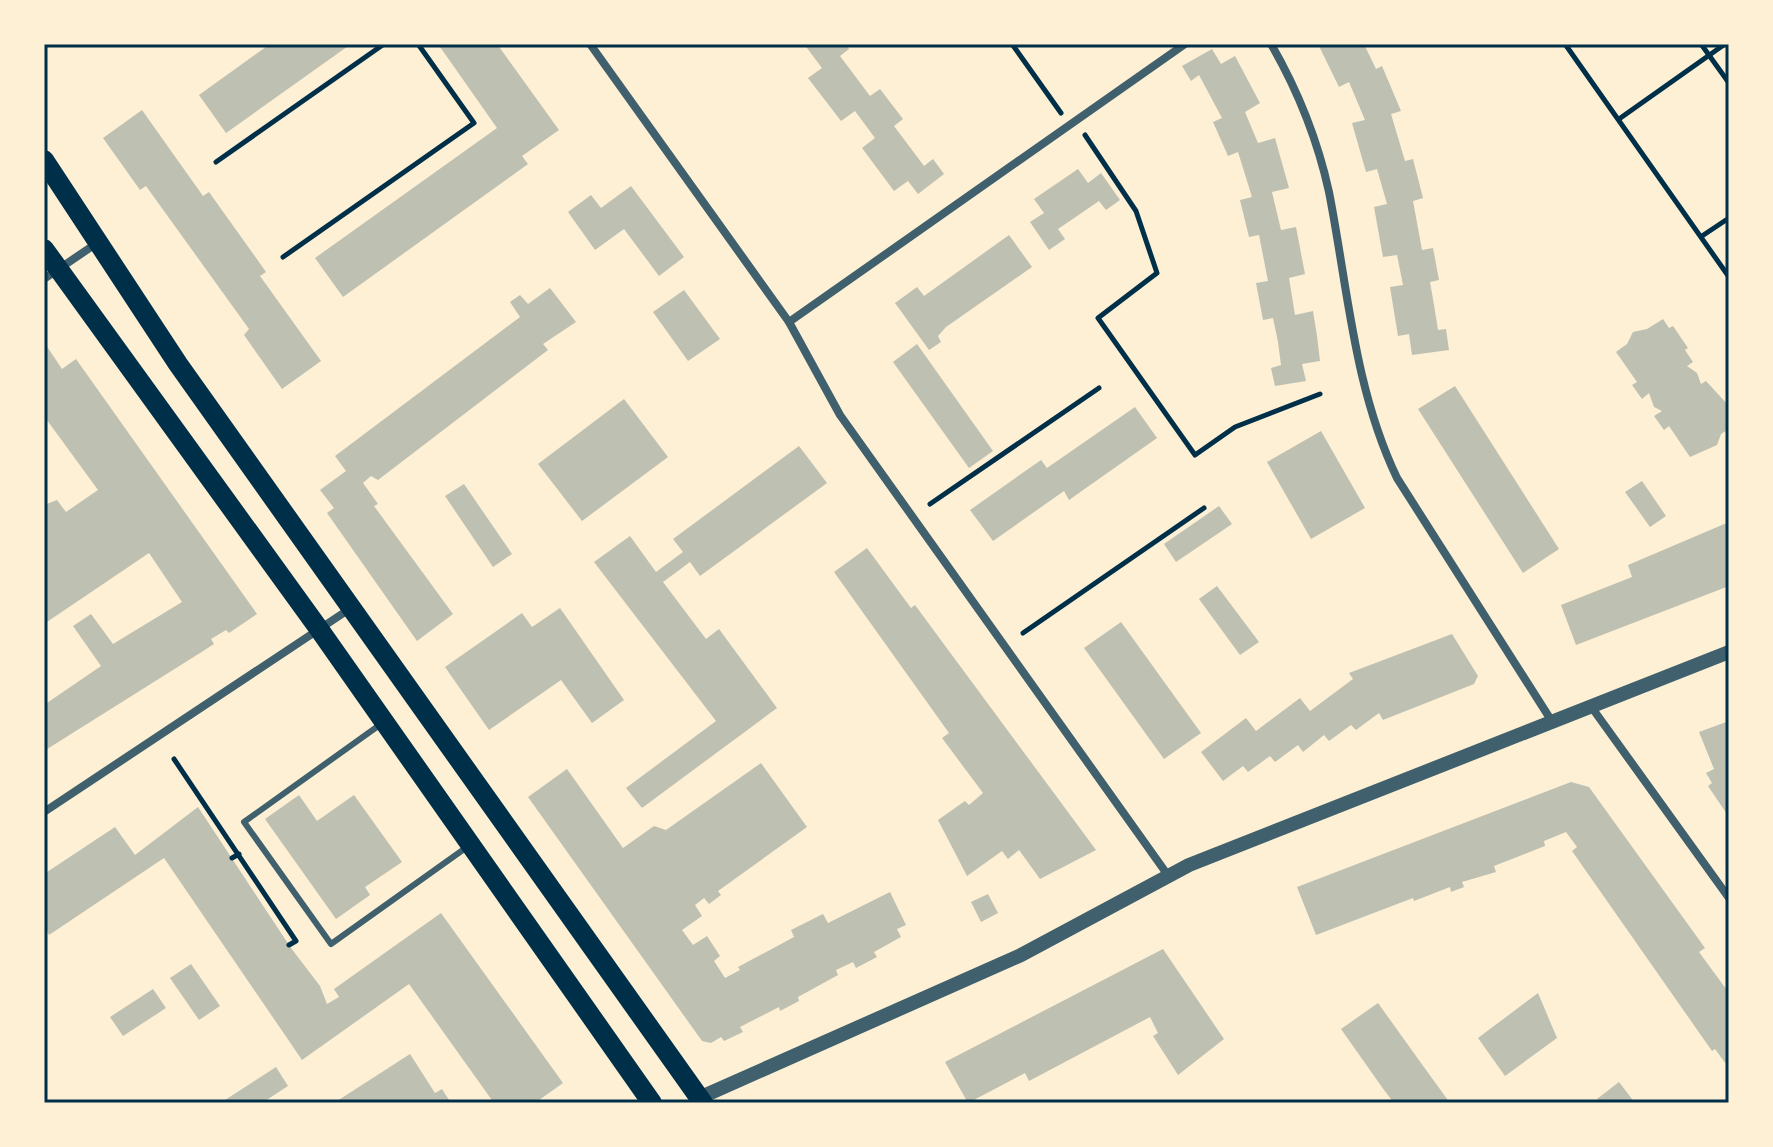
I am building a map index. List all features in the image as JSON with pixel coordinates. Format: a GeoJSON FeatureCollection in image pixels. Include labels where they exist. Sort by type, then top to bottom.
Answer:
{"type":"FeatureCollection","features":[{"type":"Feature","properties":{"kind":"main road"},"geometry":{"type":"LineString","coordinates":[[44,160],[178,364],[696,1101]]}},
{"type":"Feature","properties":{"kind":"main road"},"geometry":{"type":"LineString","coordinates":[[44,249],[51,274],[319,629],[652,1103]]}},
{"type":"Feature","properties":{"kind":"street"},"geometry":{"type":"LineString","coordinates":[[590,44],[789,322],[840,415],[1167,874]]}},
{"type":"Feature","properties":{"kind":"street"},"geometry":{"type":"LineString","coordinates":[[789,322],[1185,44]]}},
{"type":"Feature","properties":{"kind":"street"},"geometry":{"type":"LineString","coordinates":[[1271,44],[1311,130],[1328,189],[1359,364],[1377,437],[1397,478],[1551,720]]}},
{"type":"Feature","properties":{"kind":"street"},"geometry":{"type":"LineString","coordinates":[[51,274],[97,243]]}},
{"type":"Feature","properties":{"kind":"street"},"geometry":{"type":"LineString","coordinates":[[44,812],[351,608]]}},
{"type":"Feature","properties":{"kind":"street"},"geometry":{"type":"LineString","coordinates":[[696,1101],[1021,955],[1167,874],[1729,652]]}},
{"type":"Feature","properties":{"kind":"street"},"geometry":{"type":"LineString","coordinates":[[1590,705],[1729,898]]}},
{"type":"Feature","properties":{"kind":"lane"},"geometry":{"type":"LineString","coordinates":[[384,722],[244,822],[331,944],[470,845]]}},
{"type":"Feature","properties":{"kind":"path"},"geometry":{"type":"LineString","coordinates":[[216,162],[384,44]]}},
{"type":"Feature","properties":{"kind":"path"},"geometry":{"type":"LineString","coordinates":[[283,257],[474,123],[418,44]]}},
{"type":"Feature","properties":{"kind":"path"},"geometry":{"type":"LineString","coordinates":[[1012,44],[1062,114]]}},
{"type":"Feature","properties":{"kind":"path"},"geometry":{"type":"LineString","coordinates":[[1565,44],[1729,277]]}},
{"type":"Feature","properties":{"kind":"path"},"geometry":{"type":"LineString","coordinates":[[1701,44],[1729,83]]}},
{"type":"Feature","properties":{"kind":"path"},"geometry":{"type":"LineString","coordinates":[[1619,119],[1725,44]]}},
{"type":"Feature","properties":{"kind":"path"},"geometry":{"type":"LineString","coordinates":[[1085,135],[1136,211],[1157,273],[1098,318],[1195,455],[1235,427],[1320,394]]}},
{"type":"Feature","properties":{"kind":"path"},"geometry":{"type":"LineString","coordinates":[[1702,236],[1729,218]]}},
{"type":"Feature","properties":{"kind":"path"},"geometry":{"type":"LineString","coordinates":[[930,504],[1099,388]]}},
{"type":"Feature","properties":{"kind":"path"},"geometry":{"type":"LineString","coordinates":[[1023,633],[1204,508]]}},
{"type":"Feature","properties":{"kind":"path"},"geometry":{"type":"LineString","coordinates":[[174,759],[296,941],[289,945]]}},
{"type":"Feature","properties":{"kind":"path"},"geometry":{"type":"LineString","coordinates":[[232,858],[239,854]]}},
{"type":"Feature","properties":{"kind":"building"},"geometry":{"type":"Polygon","coordinates":[[[270,44],[351,44],[226,133],[199,95],[270,44]]]}},
{"type":"Feature","properties":{"kind":"building"},"geometry":{"type":"Polygon","coordinates":[[[438,44],[497,44],[559,130],[522,156],[528,164],[343,297],[315,258],[497,128],[438,44]]]}},
{"type":"Feature","properties":{"kind":"building"},"geometry":{"type":"Polygon","coordinates":[[[804,44],[846,44],[849,49],[840,56],[870,96],[880,89],[903,119],[894,126],[924,166],[933,159],[944,174],[918,194],[908,181],[894,191],[862,148],[875,138],[855,111],[841,121],[808,78],[822,68],[804,44]]]}},
{"type":"Feature","properties":{"kind":"building"},"geometry":{"type":"Polygon","coordinates":[[[1318,44],[1364,44],[1376,69],[1382,66],[1401,111],[1391,114],[1405,161],[1413,159],[1423,198],[1413,201],[1422,250],[1433,248],[1439,280],[1430,282],[1438,330],[1446,329],[1449,350],[1412,355],[1409,334],[1398,336],[1390,287],[1403,285],[1397,255],[1383,257],[1374,207],[1387,204],[1377,169],[1366,172],[1352,123],[1365,120],[1349,82],[1339,87],[1318,44]]]}},
{"type":"Feature","properties":{"kind":"building"},"geometry":{"type":"Polygon","coordinates":[[[1212,49],[1221,64],[1235,56],[1260,103],[1245,112],[1258,143],[1275,138],[1289,188],[1272,192],[1281,230],[1296,227],[1305,274],[1289,278],[1295,315],[1313,311],[1317,336],[1320,361],[1302,364],[1306,381],[1275,386],[1271,368],[1281,365],[1278,342],[1273,318],[1263,320],[1256,283],[1268,281],[1259,235],[1249,237],[1240,200],[1252,197],[1238,152],[1228,156],[1213,122],[1222,118],[1199,75],[1191,81],[1182,66],[1212,49]]]}},
{"type":"Feature","properties":{"kind":"building"},"geometry":{"type":"Polygon","coordinates":[[[142,110],[203,196],[209,192],[254,255],[266,272],[260,276],[321,361],[282,389],[244,335],[249,329],[146,186],[140,190],[103,138],[142,110]]]}},
{"type":"Feature","properties":{"kind":"building"},"geometry":{"type":"Polygon","coordinates":[[[1078,169],[1088,183],[1101,173],[1120,200],[1106,210],[1099,201],[1058,229],[1065,239],[1049,250],[1030,222],[1044,213],[1034,199],[1078,169]]]}},
{"type":"Feature","properties":{"kind":"building"},"geometry":{"type":"Polygon","coordinates":[[[631,186],[684,257],[659,276],[624,229],[595,250],[568,212],[591,195],[601,208],[631,186]]]}},
{"type":"Feature","properties":{"kind":"building"},"geometry":{"type":"Polygon","coordinates":[[[1009,235],[1032,267],[946,327],[938,336],[941,342],[929,350],[895,303],[917,287],[924,296],[1009,235]]]}},
{"type":"Feature","properties":{"kind":"building"},"geometry":{"type":"Polygon","coordinates":[[[550,288],[576,322],[543,344],[548,350],[378,480],[371,476],[363,483],[378,504],[374,506],[453,614],[417,641],[327,513],[334,508],[320,490],[346,471],[335,456],[520,317],[510,302],[520,295],[528,304],[550,288]]]}},
{"type":"Feature","properties":{"kind":"building"},"geometry":{"type":"Polygon","coordinates":[[[684,290],[720,339],[688,361],[653,312],[684,290]]]}},
{"type":"Feature","properties":{"kind":"building"},"geometry":{"type":"Polygon","coordinates":[[[1663,319],[1669,328],[1673,326],[1688,348],[1685,350],[1693,362],[1687,366],[1697,373],[1701,384],[1706,381],[1729,406],[1729,429],[1721,434],[1717,445],[1690,457],[1669,426],[1664,430],[1654,416],[1662,411],[1654,407],[1649,393],[1642,399],[1632,385],[1637,382],[1616,352],[1627,344],[1633,332],[1647,329],[1663,319]]]}},
{"type":"Feature","properties":{"kind":"building"},"geometry":{"type":"Polygon","coordinates":[[[44,342],[62,369],[76,359],[257,614],[229,633],[226,630],[211,639],[214,644],[44,751],[44,705],[101,666],[73,626],[91,614],[113,644],[182,602],[149,553],[44,624],[44,505],[57,500],[66,512],[98,490],[44,416],[44,342]]]}},
{"type":"Feature","properties":{"kind":"building"},"geometry":{"type":"Polygon","coordinates":[[[917,344],[993,451],[969,468],[893,362],[917,344]]]}},
{"type":"Feature","properties":{"kind":"building"},"geometry":{"type":"Polygon","coordinates":[[[1455,386],[1559,549],[1523,573],[1418,409],[1455,386]]]}},
{"type":"Feature","properties":{"kind":"building"},"geometry":{"type":"Polygon","coordinates":[[[624,399],[668,457],[582,521],[538,464],[624,399]]]}},
{"type":"Feature","properties":{"kind":"building"},"geometry":{"type":"Polygon","coordinates":[[[1135,407],[1157,438],[1069,500],[1064,491],[993,541],[970,510],[1041,460],[1047,468],[1135,407]]]}},
{"type":"Feature","properties":{"kind":"building"},"geometry":{"type":"Polygon","coordinates":[[[1321,431],[1365,508],[1311,539],[1267,462],[1321,431]]]}},
{"type":"Feature","properties":{"kind":"building"},"geometry":{"type":"Polygon","coordinates":[[[799,446],[827,483],[700,576],[690,562],[663,582],[706,639],[719,629],[777,708],[642,808],[626,788],[716,721],[594,562],[630,536],[656,572],[683,552],[673,539],[799,446]]]}},
{"type":"Feature","properties":{"kind":"building"},"geometry":{"type":"Polygon","coordinates":[[[1642,481],[1666,516],[1650,527],[1625,492],[1642,481]]]}},
{"type":"Feature","properties":{"kind":"building"},"geometry":{"type":"Polygon","coordinates":[[[464,484],[512,554],[493,567],[445,496],[464,484]]]}},
{"type":"Feature","properties":{"kind":"building"},"geometry":{"type":"Polygon","coordinates":[[[1219,506],[1232,524],[1176,562],[1164,544],[1219,506]]]}},
{"type":"Feature","properties":{"kind":"building"},"geometry":{"type":"Polygon","coordinates":[[[1729,522],[1729,586],[1576,645],[1561,605],[1632,577],[1628,565],[1729,522]]]}},
{"type":"Feature","properties":{"kind":"building"},"geometry":{"type":"Polygon","coordinates":[[[867,548],[911,608],[915,605],[1096,850],[1040,879],[1019,850],[1008,859],[1002,851],[967,876],[938,820],[965,801],[969,805],[983,793],[942,738],[949,733],[834,572],[867,548]]]}},
{"type":"Feature","properties":{"kind":"building"},"geometry":{"type":"Polygon","coordinates":[[[1217,586],[1259,642],[1240,655],[1199,599],[1217,586]]]}},
{"type":"Feature","properties":{"kind":"building"},"geometry":{"type":"Polygon","coordinates":[[[560,608],[624,700],[592,723],[561,680],[489,730],[445,667],[522,613],[532,627],[560,608]]]}},
{"type":"Feature","properties":{"kind":"building"},"geometry":{"type":"Polygon","coordinates":[[[1121,622],[1201,733],[1164,759],[1084,648],[1121,622]]]}},
{"type":"Feature","properties":{"kind":"building"},"geometry":{"type":"Polygon","coordinates":[[[1452,634],[1478,676],[1474,684],[1383,720],[1379,713],[1356,730],[1351,725],[1329,741],[1324,735],[1303,752],[1298,745],[1275,762],[1270,756],[1248,772],[1243,766],[1223,781],[1201,752],[1246,718],[1256,731],[1300,698],[1310,711],[1353,679],[1349,673],[1452,634]]]}},
{"type":"Feature","properties":{"kind":"building"},"geometry":{"type":"Polygon","coordinates":[[[1729,721],[1729,817],[1708,786],[1712,783],[1706,773],[1714,769],[1699,732],[1729,721]]]}},
{"type":"Feature","properties":{"kind":"building"},"geometry":{"type":"Polygon","coordinates":[[[761,763],[807,827],[718,891],[721,895],[709,904],[704,898],[695,905],[702,916],[682,930],[693,945],[707,936],[720,956],[714,961],[725,978],[740,970],[738,967],[794,937],[791,930],[823,914],[828,923],[890,892],[906,925],[897,929],[901,937],[874,952],[877,957],[856,968],[853,962],[836,970],[838,975],[798,997],[799,1001],[780,1011],[779,1007],[740,1027],[743,1032],[724,1041],[721,1037],[711,1043],[702,1041],[528,797],[567,769],[623,848],[654,826],[666,830],[761,763]]]}},
{"type":"Feature","properties":{"kind":"building"},"geometry":{"type":"Polygon","coordinates":[[[1571,782],[1589,787],[1705,948],[1699,952],[1729,993],[1729,1068],[1715,1049],[1712,1051],[1572,851],[1577,847],[1566,832],[1544,841],[1545,846],[1494,866],[1496,872],[1462,882],[1464,887],[1451,892],[1450,887],[1414,901],[1413,898],[1316,935],[1297,887],[1571,782]]]}},
{"type":"Feature","properties":{"kind":"building"},"geometry":{"type":"Polygon","coordinates":[[[299,795],[317,821],[354,795],[402,862],[365,887],[370,895],[336,919],[265,819],[299,795]]]}},
{"type":"Feature","properties":{"kind":"building"},"geometry":{"type":"Polygon","coordinates":[[[198,807],[291,948],[320,986],[327,1004],[339,997],[334,989],[441,913],[563,1083],[535,1103],[494,1103],[409,984],[302,1060],[164,858],[49,935],[47,931],[44,933],[44,874],[115,827],[135,855],[198,807]]]}},
{"type":"Feature","properties":{"kind":"building"},"geometry":{"type":"Polygon","coordinates":[[[988,894],[998,913],[981,922],[971,902],[988,894]]]}},
{"type":"Feature","properties":{"kind":"building"},"geometry":{"type":"Polygon","coordinates":[[[1163,949],[1224,1039],[1178,1075],[1153,1036],[1158,1033],[1150,1017],[1029,1081],[1025,1073],[968,1103],[945,1062],[1163,949]]]}},
{"type":"Feature","properties":{"kind":"building"},"geometry":{"type":"Polygon","coordinates":[[[191,964],[220,1006],[199,1020],[170,978],[191,964]]]}},
{"type":"Feature","properties":{"kind":"building"},"geometry":{"type":"Polygon","coordinates":[[[153,989],[166,1008],[123,1036],[110,1017],[153,989]]]}},
{"type":"Feature","properties":{"kind":"building"},"geometry":{"type":"Polygon","coordinates":[[[1538,993],[1557,1038],[1505,1076],[1478,1038],[1538,993]]]}},
{"type":"Feature","properties":{"kind":"building"},"geometry":{"type":"Polygon","coordinates":[[[1378,1003],[1450,1103],[1394,1103],[1384,1090],[1341,1029],[1378,1003]]]}},
{"type":"Feature","properties":{"kind":"building"},"geometry":{"type":"Polygon","coordinates":[[[410,1054],[435,1093],[442,1089],[451,1103],[334,1103],[410,1054]]]}},
{"type":"Feature","properties":{"kind":"building"},"geometry":{"type":"Polygon","coordinates":[[[276,1067],[288,1086],[262,1103],[227,1103],[225,1100],[276,1067]]]}},
{"type":"Feature","properties":{"kind":"building"},"geometry":{"type":"Polygon","coordinates":[[[1619,1082],[1635,1103],[1600,1103],[1597,1099],[1619,1082]]]}}]}
